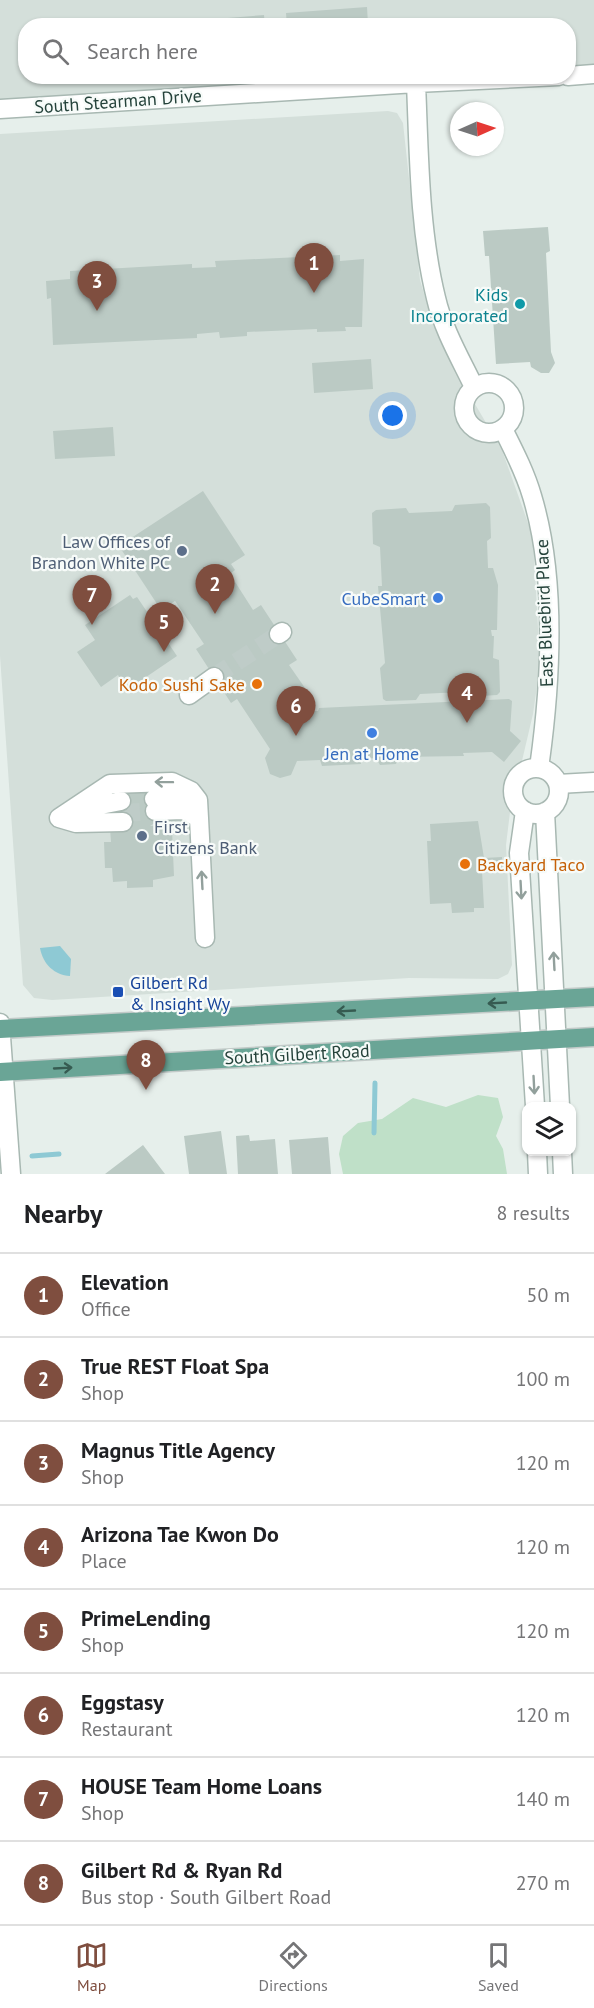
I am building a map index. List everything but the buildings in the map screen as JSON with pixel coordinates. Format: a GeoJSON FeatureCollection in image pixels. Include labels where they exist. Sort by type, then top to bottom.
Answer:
{"type":"FeatureCollection","features":[{"type":"Feature","properties":{"kind":"main road"},"geometry":{"type":"LineString","coordinates":[[0,1029],[594,997]]}},
{"type":"Feature","properties":{"kind":"main road","name":"South Gilbert Road"},"geometry":{"type":"LineString","coordinates":[[2,1072],[594,1038]]}},
{"type":"Feature","properties":{"kind":"street"},"geometry":{"type":"LineString","coordinates":[[576,75],[594,74]]}},
{"type":"Feature","properties":{"kind":"street","name":"South Stearman Drive"},"geometry":{"type":"LineString","coordinates":[[0,109],[385,84]]}},
{"type":"Feature","properties":{"kind":"street"},"geometry":{"type":"LineString","coordinates":[[416,84],[428,260],[436,299],[448,334],[474,387]]}},
{"type":"Feature","properties":{"kind":"street"},"geometry":{"type":"LineString","coordinates":[[489,382],[497,383],[510,393],[513,400],[513,416],[503,429],[488,434],[480,432],[468,423],[464,416],[464,399],[474,387],[489,382]]}},
{"type":"Feature","properties":{"kind":"street","name":"East Bluebird Place"},"geometry":{"type":"LineString","coordinates":[[503,429],[532,495],[545,558],[548,675],[539,768]]}},
{"type":"Feature","properties":{"kind":"street"},"geometry":{"type":"LineString","coordinates":[[189,695],[214,677]]}},
{"type":"Feature","properties":{"kind":"street"},"geometry":{"type":"LineString","coordinates":[[539,768],[552,774],[558,784],[559,796],[556,803],[545,812],[536,814],[525,811],[514,798],[514,783],[524,772],[539,768]]}},
{"type":"Feature","properties":{"kind":"street"},"geometry":{"type":"LineString","coordinates":[[122,812],[59,818],[110,784],[172,782],[191,790],[199,818],[205,938]]}},
{"type":"Feature","properties":{"kind":"street"},"geometry":{"type":"LineString","coordinates":[[558,784],[594,782]]}},
{"type":"Feature","properties":{"kind":"street"},"geometry":{"type":"LineString","coordinates":[[185,799],[199,818],[178,819],[154,810],[185,799]]}},
{"type":"Feature","properties":{"kind":"street"},"geometry":{"type":"LineString","coordinates":[[525,811],[519,853],[535,1102]]}},
{"type":"Feature","properties":{"kind":"street"},"geometry":{"type":"LineString","coordinates":[[545,812],[560,1102]]}},
{"type":"Feature","properties":{"kind":"street"},"geometry":{"type":"LineString","coordinates":[[0,1023],[11,1174]]}},
{"type":"Feature","properties":{"kind":"street"},"geometry":{"type":"LineString","coordinates":[[537,1156],[538,1174]]}},
{"type":"Feature","properties":{"kind":"street"},"geometry":{"type":"LineString","coordinates":[[562,1156],[563,1174]]}},
{"type":"Feature","properties":{"kind":"shaded area"},"geometry":{"type":"Polygon","coordinates":[[[0,0],[594,0],[594,74],[576,75],[576,18],[18,18],[18,84],[436,84],[0,109],[0,0]]]}},
{"type":"Feature","properties":{"kind":"shaded area"},"geometry":{"type":"Polygon","coordinates":[[[388,111],[397,113],[403,123],[420,280],[433,324],[455,370],[502,450],[533,537],[540,665],[533,714],[510,812],[506,845],[512,965],[508,974],[498,979],[409,978],[52,1000],[34,998],[23,985],[0,656],[0,134],[388,111]]]}},
{"type":"Feature","properties":{"kind":"green space"},"geometry":{"type":"Polygon","coordinates":[[[478,1095],[498,1098],[503,1117],[496,1136],[503,1149],[507,1174],[343,1174],[339,1154],[343,1136],[358,1123],[382,1119],[413,1098],[446,1107],[478,1095]]]}},
{"type":"Feature","properties":{"kind":"water"},"geometry":{"type":"Polygon","coordinates":[[[60,946],[71,959],[70,976],[50,968],[40,948],[60,946]]]}},
{"type":"Feature","properties":{"kind":"waterway"},"geometry":{"type":"LineString","coordinates":[[374,1133],[375,1083]]}},
{"type":"Feature","properties":{"kind":"waterway"},"geometry":{"type":"LineString","coordinates":[[32,1156],[59,1154]]}},
{"type":"Feature","properties":{"kind":"tunnel"},"geometry":{"type":"LineString","coordinates":[[214,677],[279,634]]}},
{"type":"Feature","properties":{"kind":"tunnel"},"geometry":{"type":"LineString","coordinates":[[122,813],[155,811]]}},
{"type":"Feature","properties":{"kind":"place","name":"Elevation"},"geometry":{"type":"Point","coordinates":[314,293]}},
{"type":"Feature","properties":{"kind":"place","name":"Kids Incorporated"},"geometry":{"type":"Point","coordinates":[520,304]}},
{"type":"Feature","properties":{"kind":"place","name":"Magnus Title Agency"},"geometry":{"type":"Point","coordinates":[97,311]}},
{"type":"Feature","properties":{"kind":"place","name":"Law Offices of Brandon White PC"},"geometry":{"type":"Point","coordinates":[182,551]}},
{"type":"Feature","properties":{"kind":"place","name":"CubeSmart"},"geometry":{"type":"Point","coordinates":[438,598]}},
{"type":"Feature","properties":{"kind":"place","name":"True REST Float Spa"},"geometry":{"type":"Point","coordinates":[215,614]}},
{"type":"Feature","properties":{"kind":"place","name":"HOUSE Team Home Loans"},"geometry":{"type":"Point","coordinates":[92,625]}},
{"type":"Feature","properties":{"kind":"place","name":"PrimeLending"},"geometry":{"type":"Point","coordinates":[164,652]}},
{"type":"Feature","properties":{"kind":"place","name":"Kodo Sushi Sake"},"geometry":{"type":"Point","coordinates":[257,684]}},
{"type":"Feature","properties":{"kind":"place","name":"Arizona Tae Kwon Do"},"geometry":{"type":"Point","coordinates":[467,723]}},
{"type":"Feature","properties":{"kind":"place","name":"Jen at Home"},"geometry":{"type":"Point","coordinates":[372,733]}},
{"type":"Feature","properties":{"kind":"place","name":"Eggstasy"},"geometry":{"type":"Point","coordinates":[296,736]}},
{"type":"Feature","properties":{"kind":"place","name":"First Citizens Bank"},"geometry":{"type":"Point","coordinates":[142,836]}},
{"type":"Feature","properties":{"kind":"place","name":"Backyard Taco"},"geometry":{"type":"Point","coordinates":[465,864]}},
{"type":"Feature","properties":{"kind":"place","name":"Gilbert Rd & Insight Wy"},"geometry":{"type":"Point","coordinates":[118,992]}},
{"type":"Feature","properties":{"kind":"place","name":"Gilbert Rd & Ryan Rd"},"geometry":{"type":"Point","coordinates":[146,1090]}}]}
